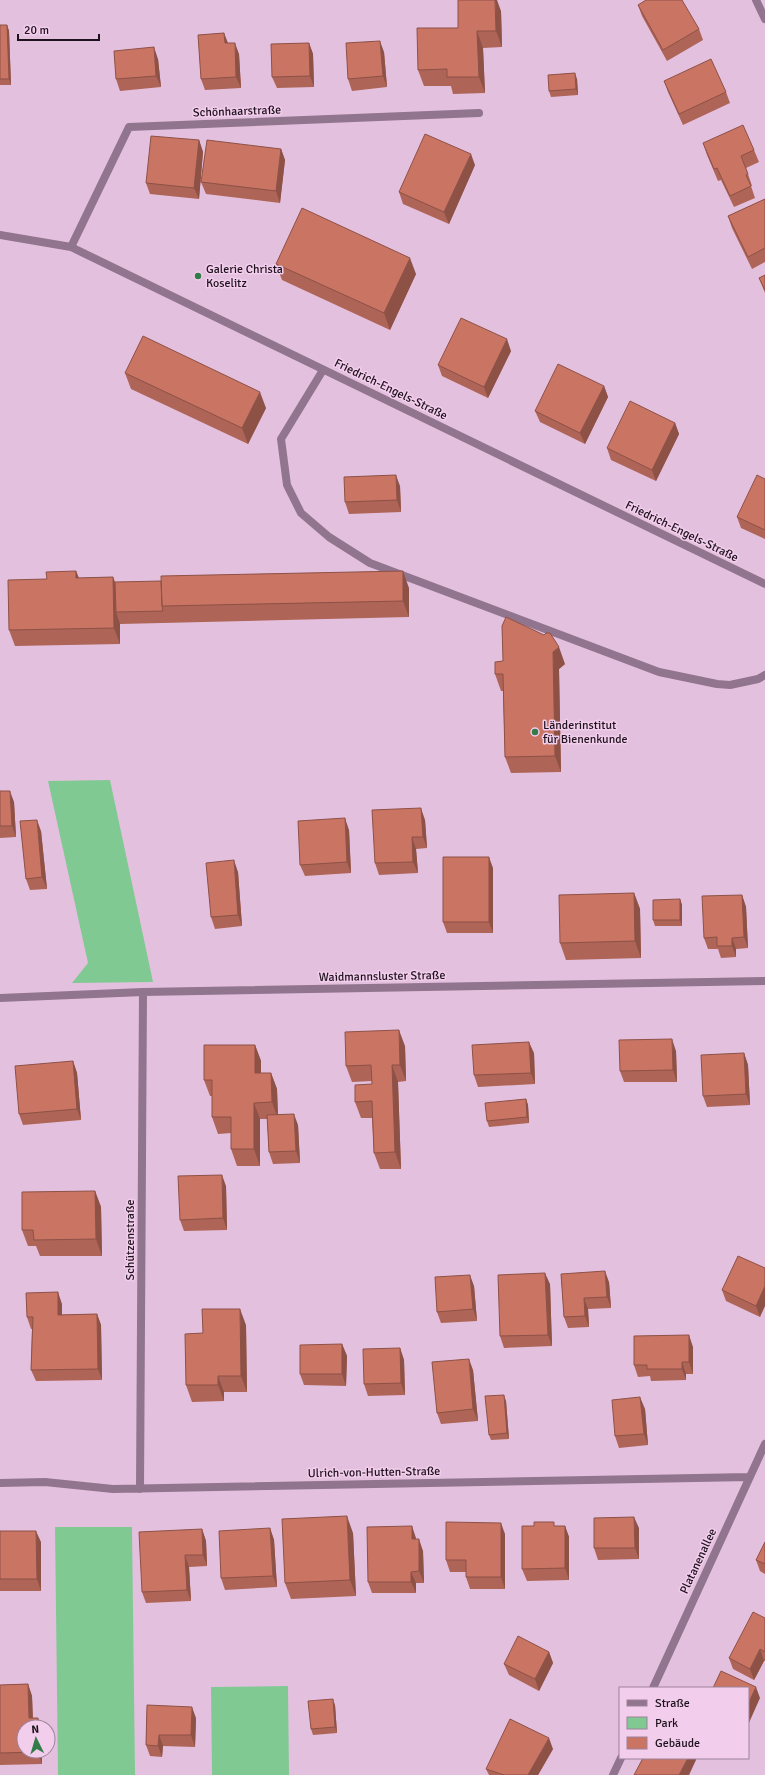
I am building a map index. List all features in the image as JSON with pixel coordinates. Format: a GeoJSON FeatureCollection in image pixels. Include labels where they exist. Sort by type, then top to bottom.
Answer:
{"type":"FeatureCollection","features":[{"type":"Feature","properties":{"kind":"street"},"geometry":{"type":"LineString","coordinates":[[756,0],[765,19]]}},
{"type":"Feature","properties":{"kind":"street","name":"Schönhaarstraße"},"geometry":{"type":"LineString","coordinates":[[71,246],[129,127],[479,113]]}},
{"type":"Feature","properties":{"kind":"street","name":"Friedrich-Engels-Straße"},"geometry":{"type":"LineString","coordinates":[[0,235],[71,246],[765,584]]}},
{"type":"Feature","properties":{"kind":"street"},"geometry":{"type":"LineString","coordinates":[[323,370],[281,439],[287,485],[301,512],[328,537],[370,563],[659,672],[730,685],[758,679],[765,675]]}},
{"type":"Feature","properties":{"kind":"street","name":"Waidmannsluster Straße"},"geometry":{"type":"LineString","coordinates":[[0,998],[143,992],[765,981]]}},
{"type":"Feature","properties":{"kind":"street","name":"Schützenstraße"},"geometry":{"type":"LineString","coordinates":[[140,1489],[143,992]]}},
{"type":"Feature","properties":{"kind":"street","name":"Platanenallee"},"geometry":{"type":"LineString","coordinates":[[653,1687],[765,1444]]}},
{"type":"Feature","properties":{"kind":"street","name":"Ulrich-von-Hutten-Straße"},"geometry":{"type":"LineString","coordinates":[[0,1483],[45,1482],[114,1489],[140,1489],[750,1478]]}},
{"type":"Feature","properties":{"kind":"street"},"geometry":{"type":"LineString","coordinates":[[613,1775],[621,1759]]}},
{"type":"Feature","properties":{"kind":"green space"},"geometry":{"type":"Polygon","coordinates":[[[110,780],[153,982],[72,983],[88,963],[48,781],[110,780]]]}},
{"type":"Feature","properties":{"kind":"green space"},"geometry":{"type":"Polygon","coordinates":[[[55,1527],[132,1527],[135,1775],[58,1775],[55,1527]]]}},
{"type":"Feature","properties":{"kind":"green space"},"geometry":{"type":"Polygon","coordinates":[[[288,1686],[289,1775],[212,1775],[211,1687],[288,1686]]]}},
{"type":"Feature","properties":{"kind":"building"},"geometry":{"type":"Polygon","coordinates":[[[458,0],[495,0],[496,31],[477,31],[479,77],[447,77],[447,69],[418,70],[417,28],[458,28],[458,0]]]}},
{"type":"Feature","properties":{"kind":"building"},"geometry":{"type":"Polygon","coordinates":[[[646,0],[682,0],[699,29],[663,50],[638,5],[646,0]]]}},
{"type":"Feature","properties":{"kind":"building"},"geometry":{"type":"Polygon","coordinates":[[[0,25],[7,25],[9,79],[0,79],[0,25]]]}},
{"type":"Feature","properties":{"kind":"building"},"geometry":{"type":"Polygon","coordinates":[[[224,33],[225,43],[235,43],[236,77],[201,79],[198,35],[224,33]]]}},
{"type":"Feature","properties":{"kind":"building"},"geometry":{"type":"Polygon","coordinates":[[[380,41],[383,76],[348,79],[346,43],[380,41]]]}},
{"type":"Feature","properties":{"kind":"building"},"geometry":{"type":"Polygon","coordinates":[[[309,43],[310,76],[272,77],[271,44],[309,43]]]}},
{"type":"Feature","properties":{"kind":"building"},"geometry":{"type":"Polygon","coordinates":[[[154,47],[156,76],[116,79],[114,51],[154,47]]]}},
{"type":"Feature","properties":{"kind":"building"},"geometry":{"type":"Polygon","coordinates":[[[711,59],[726,92],[679,114],[664,81],[711,59]]]}},
{"type":"Feature","properties":{"kind":"building"},"geometry":{"type":"Polygon","coordinates":[[[575,73],[576,89],[549,91],[548,75],[575,73]]]}},
{"type":"Feature","properties":{"kind":"building"},"geometry":{"type":"Polygon","coordinates":[[[743,125],[754,150],[741,156],[748,174],[746,175],[751,186],[730,196],[717,168],[714,169],[703,143],[743,125]]]}},
{"type":"Feature","properties":{"kind":"building"},"geometry":{"type":"Polygon","coordinates":[[[425,134],[471,154],[444,212],[399,192],[425,134]]]}},
{"type":"Feature","properties":{"kind":"building"},"geometry":{"type":"Polygon","coordinates":[[[151,136],[199,140],[194,188],[146,183],[151,136]]]}},
{"type":"Feature","properties":{"kind":"building"},"geometry":{"type":"Polygon","coordinates":[[[207,140],[281,149],[276,191],[201,182],[207,140]]]}},
{"type":"Feature","properties":{"kind":"building"},"geometry":{"type":"Polygon","coordinates":[[[765,199],[765,248],[748,257],[728,216],[765,199]]]}},
{"type":"Feature","properties":{"kind":"building"},"geometry":{"type":"Polygon","coordinates":[[[302,208],[410,258],[384,313],[276,264],[302,208]]]}},
{"type":"Feature","properties":{"kind":"building"},"geometry":{"type":"Polygon","coordinates":[[[765,275],[765,290],[759,278],[765,275]]]}},
{"type":"Feature","properties":{"kind":"building"},"geometry":{"type":"Polygon","coordinates":[[[461,318],[507,339],[484,387],[438,365],[461,318]]]}},
{"type":"Feature","properties":{"kind":"building"},"geometry":{"type":"Polygon","coordinates":[[[143,336],[260,392],[242,428],[125,373],[143,336]]]}},
{"type":"Feature","properties":{"kind":"building"},"geometry":{"type":"Polygon","coordinates":[[[558,364],[604,386],[580,433],[535,411],[558,364]]]}},
{"type":"Feature","properties":{"kind":"building"},"geometry":{"type":"Polygon","coordinates":[[[630,401],[675,423],[652,470],[607,448],[630,401]]]}},
{"type":"Feature","properties":{"kind":"building"},"geometry":{"type":"Polygon","coordinates":[[[396,475],[397,500],[345,502],[344,477],[396,475]]]}},
{"type":"Feature","properties":{"kind":"building"},"geometry":{"type":"Polygon","coordinates":[[[757,475],[765,479],[765,530],[737,517],[757,475]]]}},
{"type":"Feature","properties":{"kind":"building"},"geometry":{"type":"Polygon","coordinates":[[[76,571],[76,578],[113,577],[114,628],[9,630],[8,580],[47,579],[46,572],[76,571]]]}},
{"type":"Feature","properties":{"kind":"building"},"geometry":{"type":"Polygon","coordinates":[[[403,571],[403,601],[162,606],[161,576],[403,571]]]}},
{"type":"Feature","properties":{"kind":"building"},"geometry":{"type":"Polygon","coordinates":[[[161,581],[163,611],[116,612],[115,582],[161,581]]]}},
{"type":"Feature","properties":{"kind":"building","name":"Länderinstitut für Bienenkunde"},"geometry":{"type":"Polygon","coordinates":[[[506,617],[544,635],[546,633],[550,633],[559,647],[553,652],[555,756],[505,757],[503,674],[495,674],[495,662],[503,661],[502,626],[506,617]]]}},
{"type":"Feature","properties":{"kind":"building"},"geometry":{"type":"Polygon","coordinates":[[[0,791],[10,791],[12,826],[0,826],[0,791]]]}},
{"type":"Feature","properties":{"kind":"building"},"geometry":{"type":"Polygon","coordinates":[[[421,808],[423,837],[412,837],[413,862],[375,863],[372,810],[421,808]]]}},
{"type":"Feature","properties":{"kind":"building"},"geometry":{"type":"Polygon","coordinates":[[[345,818],[347,862],[300,865],[298,821],[345,818]]]}},
{"type":"Feature","properties":{"kind":"building"},"geometry":{"type":"Polygon","coordinates":[[[37,820],[42,877],[26,879],[20,821],[37,820]]]}},
{"type":"Feature","properties":{"kind":"building"},"geometry":{"type":"Polygon","coordinates":[[[443,857],[489,857],[489,922],[443,922],[443,857]]]}},
{"type":"Feature","properties":{"kind":"building"},"geometry":{"type":"Polygon","coordinates":[[[234,860],[238,915],[211,917],[206,863],[234,860]]]}},
{"type":"Feature","properties":{"kind":"building"},"geometry":{"type":"Polygon","coordinates":[[[634,893],[635,941],[560,943],[559,895],[634,893]]]}},
{"type":"Feature","properties":{"kind":"building"},"geometry":{"type":"Polygon","coordinates":[[[742,895],[744,937],[732,938],[732,946],[717,946],[717,937],[704,938],[702,896],[742,895]]]}},
{"type":"Feature","properties":{"kind":"building"},"geometry":{"type":"Polygon","coordinates":[[[680,899],[680,920],[653,920],[653,900],[680,899]]]}},
{"type":"Feature","properties":{"kind":"building"},"geometry":{"type":"Polygon","coordinates":[[[399,1030],[400,1065],[392,1065],[395,1152],[374,1153],[372,1101],[355,1102],[355,1085],[372,1084],[371,1065],[346,1066],[345,1032],[399,1030]]]}},
{"type":"Feature","properties":{"kind":"building"},"geometry":{"type":"Polygon","coordinates":[[[672,1039],[673,1070],[620,1071],[619,1040],[672,1039]]]}},
{"type":"Feature","properties":{"kind":"building"},"geometry":{"type":"Polygon","coordinates":[[[529,1042],[531,1073],[474,1075],[472,1045],[529,1042]]]}},
{"type":"Feature","properties":{"kind":"building"},"geometry":{"type":"Polygon","coordinates":[[[204,1045],[255,1045],[255,1073],[271,1073],[272,1102],[254,1103],[254,1149],[231,1149],[231,1117],[212,1117],[212,1080],[204,1080],[204,1045]]]}},
{"type":"Feature","properties":{"kind":"building"},"geometry":{"type":"Polygon","coordinates":[[[744,1053],[746,1094],[703,1096],[701,1055],[744,1053]]]}},
{"type":"Feature","properties":{"kind":"building"},"geometry":{"type":"Polygon","coordinates":[[[73,1061],[77,1109],[19,1114],[15,1066],[73,1061]]]}},
{"type":"Feature","properties":{"kind":"building"},"geometry":{"type":"Polygon","coordinates":[[[526,1099],[527,1117],[487,1121],[485,1103],[526,1099]]]}},
{"type":"Feature","properties":{"kind":"building"},"geometry":{"type":"Polygon","coordinates":[[[294,1114],[296,1151],[269,1152],[267,1115],[294,1114]]]}},
{"type":"Feature","properties":{"kind":"building"},"geometry":{"type":"Polygon","coordinates":[[[222,1175],[223,1218],[180,1220],[178,1176],[222,1175]]]}},
{"type":"Feature","properties":{"kind":"building"},"geometry":{"type":"Polygon","coordinates":[[[95,1191],[96,1239],[34,1240],[33,1230],[22,1230],[22,1192],[95,1191]]]}},
{"type":"Feature","properties":{"kind":"building"},"geometry":{"type":"Polygon","coordinates":[[[738,1256],[765,1268],[765,1286],[756,1306],[722,1290],[738,1256]]]}},
{"type":"Feature","properties":{"kind":"building"},"geometry":{"type":"Polygon","coordinates":[[[605,1271],[607,1297],[584,1298],[585,1316],[564,1317],[561,1274],[605,1271]]]}},
{"type":"Feature","properties":{"kind":"building"},"geometry":{"type":"Polygon","coordinates":[[[545,1273],[548,1335],[500,1336],[498,1275],[545,1273]]]}},
{"type":"Feature","properties":{"kind":"building"},"geometry":{"type":"Polygon","coordinates":[[[470,1275],[473,1309],[437,1312],[435,1277],[470,1275]]]}},
{"type":"Feature","properties":{"kind":"building"},"geometry":{"type":"Polygon","coordinates":[[[58,1292],[58,1315],[97,1314],[98,1369],[31,1370],[33,1317],[27,1317],[26,1293],[58,1292]]]}},
{"type":"Feature","properties":{"kind":"building"},"geometry":{"type":"Polygon","coordinates":[[[202,1309],[240,1309],[241,1376],[218,1376],[218,1385],[186,1385],[185,1334],[203,1333],[202,1309]]]}},
{"type":"Feature","properties":{"kind":"building"},"geometry":{"type":"Polygon","coordinates":[[[689,1335],[689,1362],[682,1362],[682,1369],[647,1369],[647,1365],[634,1365],[634,1336],[689,1335]]]}},
{"type":"Feature","properties":{"kind":"building"},"geometry":{"type":"Polygon","coordinates":[[[342,1344],[342,1374],[300,1374],[300,1345],[342,1344]]]}},
{"type":"Feature","properties":{"kind":"building"},"geometry":{"type":"Polygon","coordinates":[[[400,1348],[401,1383],[364,1384],[363,1349],[400,1348]]]}},
{"type":"Feature","properties":{"kind":"building"},"geometry":{"type":"Polygon","coordinates":[[[469,1359],[473,1409],[437,1413],[432,1362],[469,1359]]]}},
{"type":"Feature","properties":{"kind":"building"},"geometry":{"type":"Polygon","coordinates":[[[504,1395],[507,1433],[489,1435],[485,1396],[504,1395]]]}},
{"type":"Feature","properties":{"kind":"building"},"geometry":{"type":"Polygon","coordinates":[[[640,1397],[644,1434],[615,1436],[612,1400],[640,1397]]]}},
{"type":"Feature","properties":{"kind":"building"},"geometry":{"type":"Polygon","coordinates":[[[347,1516],[350,1580],[285,1583],[282,1519],[347,1516]]]}},
{"type":"Feature","properties":{"kind":"building"},"geometry":{"type":"Polygon","coordinates":[[[634,1517],[635,1548],[594,1548],[594,1518],[634,1517]]]}},
{"type":"Feature","properties":{"kind":"building"},"geometry":{"type":"Polygon","coordinates":[[[446,1522],[501,1523],[501,1577],[466,1577],[466,1560],[446,1560],[446,1522]]]}},
{"type":"Feature","properties":{"kind":"building"},"geometry":{"type":"Polygon","coordinates":[[[534,1522],[554,1522],[554,1526],[565,1526],[565,1568],[522,1569],[522,1526],[534,1526],[534,1522]]]}},
{"type":"Feature","properties":{"kind":"building"},"geometry":{"type":"Polygon","coordinates":[[[412,1526],[412,1539],[419,1539],[419,1571],[411,1572],[411,1582],[368,1582],[367,1527],[412,1526]]]}},
{"type":"Feature","properties":{"kind":"building"},"geometry":{"type":"Polygon","coordinates":[[[270,1528],[273,1576],[221,1578],[219,1531],[270,1528]]]}},
{"type":"Feature","properties":{"kind":"building"},"geometry":{"type":"Polygon","coordinates":[[[202,1529],[203,1555],[185,1555],[187,1590],[142,1592],[139,1532],[202,1529]]]}},
{"type":"Feature","properties":{"kind":"building"},"geometry":{"type":"Polygon","coordinates":[[[0,1531],[36,1531],[37,1579],[0,1579],[0,1531]]]}},
{"type":"Feature","properties":{"kind":"building"},"geometry":{"type":"Polygon","coordinates":[[[765,1542],[765,1564],[756,1560],[765,1542]]]}},
{"type":"Feature","properties":{"kind":"building"},"geometry":{"type":"Polygon","coordinates":[[[753,1612],[765,1618],[765,1652],[760,1649],[750,1669],[729,1658],[753,1612]]]}},
{"type":"Feature","properties":{"kind":"building"},"geometry":{"type":"Polygon","coordinates":[[[518,1636],[549,1652],[535,1679],[504,1664],[518,1636]]]}},
{"type":"Feature","properties":{"kind":"building"},"geometry":{"type":"Polygon","coordinates":[[[721,1671],[756,1687],[749,1702],[749,1687],[713,1687],[721,1671]]]}},
{"type":"Feature","properties":{"kind":"building"},"geometry":{"type":"Polygon","coordinates":[[[28,1684],[29,1718],[38,1718],[16,1719],[16,1753],[0,1753],[0,1685],[28,1684]]]}},
{"type":"Feature","properties":{"kind":"building"},"geometry":{"type":"Polygon","coordinates":[[[333,1699],[335,1727],[311,1729],[308,1701],[333,1699]]]}},
{"type":"Feature","properties":{"kind":"building"},"geometry":{"type":"Polygon","coordinates":[[[147,1705],[192,1707],[191,1735],[159,1735],[158,1746],[146,1745],[147,1705]]]}},
{"type":"Feature","properties":{"kind":"building"},"geometry":{"type":"Polygon","coordinates":[[[510,1719],[549,1738],[528,1775],[504,1775],[486,1769],[510,1719]]]}},
{"type":"Feature","properties":{"kind":"building"},"geometry":{"type":"Polygon","coordinates":[[[642,1759],[687,1759],[679,1775],[634,1775],[642,1759]]]}},
{"type":"Feature","properties":{"kind":"place","name":"Galerie Christa Koselitz"},"geometry":{"type":"Point","coordinates":[198,276]}},
{"type":"Feature","properties":{"kind":"place","name":"Länderinstitut für Bienenkunde"},"geometry":{"type":"Point","coordinates":[535,732]}}]}
